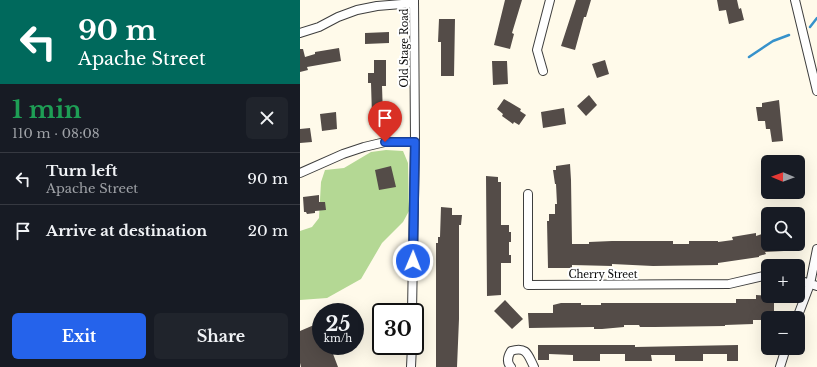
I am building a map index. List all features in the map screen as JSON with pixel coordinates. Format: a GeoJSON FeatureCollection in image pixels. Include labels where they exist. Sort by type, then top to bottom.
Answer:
{"type":"FeatureCollection","features":[{"type":"Feature","properties":{"kind":"street"},"geometry":{"type":"LineString","coordinates":[[543,72],[537,50],[550,0]]}},
{"type":"Feature","properties":{"kind":"street"},"geometry":{"type":"LineString","coordinates":[[795,0],[817,91]]}},
{"type":"Feature","properties":{"kind":"street"},"geometry":{"type":"LineString","coordinates":[[300,33],[320,27],[338,17],[357,10],[414,2]]}},
{"type":"Feature","properties":{"kind":"street","name":"Old Stage Road"},"geometry":{"type":"LineString","coordinates":[[412,303],[415,142],[414,2]]}},
{"type":"Feature","properties":{"kind":"street"},"geometry":{"type":"LineString","coordinates":[[300,173],[343,154],[364,147],[385,142],[415,142]]}},
{"type":"Feature","properties":{"kind":"street","name":"Cherry Street"},"geometry":{"type":"LineString","coordinates":[[528,194],[528,285],[729,284],[761,277]]}},
{"type":"Feature","properties":{"kind":"street"},"geometry":{"type":"LineString","coordinates":[[800,311],[813,285],[817,249]]}},
{"type":"Feature","properties":{"kind":"street"},"geometry":{"type":"LineString","coordinates":[[511,367],[508,355],[511,351],[521,350],[528,354],[534,367]]}},
{"type":"Feature","properties":{"kind":"street"},"geometry":{"type":"LineString","coordinates":[[411,367],[412,355]]}},
{"type":"Feature","properties":{"kind":"street"},"geometry":{"type":"LineString","coordinates":[[780,367],[784,355]]}},
{"type":"Feature","properties":{"kind":"green space"},"geometry":{"type":"Polygon","coordinates":[[[386,150],[403,151],[408,163],[409,211],[403,222],[382,243],[361,279],[327,298],[300,300],[300,231],[312,227],[319,218],[321,182],[325,170],[344,168],[371,152],[386,150]]]}},
{"type":"Feature","properties":{"kind":"building"},"geometry":{"type":"Polygon","coordinates":[[[505,0],[522,0],[512,33],[514,34],[510,49],[494,45],[505,0]]]}},
{"type":"Feature","properties":{"kind":"building"},"geometry":{"type":"Polygon","coordinates":[[[576,0],[591,0],[586,17],[584,17],[575,50],[561,46],[576,0]]]}},
{"type":"Feature","properties":{"kind":"building"},"geometry":{"type":"Polygon","coordinates":[[[717,0],[737,0],[744,20],[729,24],[726,10],[719,11],[717,0]]]}},
{"type":"Feature","properties":{"kind":"building"},"geometry":{"type":"Polygon","coordinates":[[[439,19],[455,19],[454,76],[441,76],[441,42],[438,42],[439,19]]]}},
{"type":"Feature","properties":{"kind":"building"},"geometry":{"type":"Polygon","coordinates":[[[389,32],[389,43],[365,44],[365,33],[389,32]]]}},
{"type":"Feature","properties":{"kind":"building"},"geometry":{"type":"Polygon","coordinates":[[[339,48],[341,61],[307,67],[308,70],[300,72],[300,49],[303,49],[305,57],[315,54],[315,52],[339,48]]]}},
{"type":"Feature","properties":{"kind":"building"},"geometry":{"type":"Polygon","coordinates":[[[374,60],[386,60],[386,86],[382,86],[383,116],[372,116],[371,83],[368,83],[368,73],[374,73],[374,60]]]}},
{"type":"Feature","properties":{"kind":"building"},"geometry":{"type":"Polygon","coordinates":[[[605,60],[609,74],[597,78],[592,64],[605,60]]]}},
{"type":"Feature","properties":{"kind":"building"},"geometry":{"type":"Polygon","coordinates":[[[492,61],[507,61],[508,84],[493,85],[492,61]]]}},
{"type":"Feature","properties":{"kind":"building"},"geometry":{"type":"Polygon","coordinates":[[[589,95],[597,105],[586,116],[577,106],[589,95]]]}},
{"type":"Feature","properties":{"kind":"building"},"geometry":{"type":"Polygon","coordinates":[[[504,99],[521,109],[520,111],[526,115],[519,125],[514,122],[513,124],[502,116],[503,114],[497,109],[504,99]]]}},
{"type":"Feature","properties":{"kind":"building"},"geometry":{"type":"Polygon","coordinates":[[[779,100],[783,141],[772,142],[770,129],[766,129],[765,121],[758,121],[756,107],[762,107],[762,103],[779,100]]]}},
{"type":"Feature","properties":{"kind":"building"},"geometry":{"type":"Polygon","coordinates":[[[564,108],[566,124],[543,128],[541,112],[564,108]]]}},
{"type":"Feature","properties":{"kind":"building"},"geometry":{"type":"Polygon","coordinates":[[[336,112],[337,129],[322,131],[320,114],[336,112]]]}},
{"type":"Feature","properties":{"kind":"building"},"geometry":{"type":"Polygon","coordinates":[[[310,128],[312,142],[300,143],[300,129],[310,128]]]}},
{"type":"Feature","properties":{"kind":"building"},"geometry":{"type":"Polygon","coordinates":[[[570,164],[572,244],[589,244],[589,242],[612,241],[673,241],[673,244],[689,244],[689,241],[718,242],[733,240],[732,237],[756,233],[756,236],[761,234],[761,251],[784,251],[765,252],[766,254],[759,257],[718,263],[718,265],[653,266],[612,264],[612,266],[572,265],[572,268],[548,268],[547,221],[549,221],[549,214],[555,214],[555,204],[557,204],[556,184],[553,170],[556,170],[556,166],[570,164]]]}},
{"type":"Feature","properties":{"kind":"building"},"geometry":{"type":"Polygon","coordinates":[[[391,166],[396,187],[379,190],[375,170],[391,166]]]}},
{"type":"Feature","properties":{"kind":"building"},"geometry":{"type":"Polygon","coordinates":[[[486,176],[498,177],[498,182],[501,182],[501,225],[509,225],[509,232],[511,232],[509,255],[511,255],[511,263],[501,263],[501,295],[487,296],[486,176]]]}},
{"type":"Feature","properties":{"kind":"building"},"geometry":{"type":"Polygon","coordinates":[[[319,195],[319,202],[325,202],[326,210],[315,211],[315,213],[307,214],[304,212],[303,197],[319,195]]]}},
{"type":"Feature","properties":{"kind":"building"},"geometry":{"type":"Polygon","coordinates":[[[441,207],[452,208],[452,215],[462,215],[461,225],[459,225],[459,319],[457,367],[436,367],[436,243],[438,243],[438,237],[440,237],[441,207]]]}},
{"type":"Feature","properties":{"kind":"building"},"geometry":{"type":"Polygon","coordinates":[[[756,295],[761,295],[761,303],[774,303],[774,311],[761,311],[761,320],[753,320],[753,324],[725,326],[640,327],[639,325],[624,325],[624,327],[602,329],[594,329],[594,327],[529,328],[528,313],[553,313],[553,305],[561,303],[601,305],[601,303],[736,303],[736,299],[756,299],[756,295]]]}},
{"type":"Feature","properties":{"kind":"building"},"geometry":{"type":"Polygon","coordinates":[[[505,300],[523,319],[512,329],[494,311],[505,300]]]}},
{"type":"Feature","properties":{"kind":"building"},"geometry":{"type":"Polygon","coordinates":[[[312,326],[312,355],[333,355],[338,367],[301,367],[300,331],[312,326]]]}},
{"type":"Feature","properties":{"kind":"building"},"geometry":{"type":"Polygon","coordinates":[[[538,345],[635,345],[635,347],[738,345],[738,361],[727,361],[727,354],[703,354],[703,361],[675,361],[675,355],[651,355],[652,361],[625,361],[625,354],[600,354],[600,361],[573,361],[573,355],[549,354],[549,360],[538,360],[538,345]]]}},
{"type":"Feature","properties":{"kind":"waterway"},"geometry":{"type":"LineString","coordinates":[[810,27],[817,18]]}},
{"type":"Feature","properties":{"kind":"waterway"},"geometry":{"type":"LineString","coordinates":[[749,57],[773,41],[789,35]]}},
{"type":"Feature","properties":{"kind":"route"},"geometry":{"type":"LineString","coordinates":[[385,142],[415,142],[413,261]]}}]}
